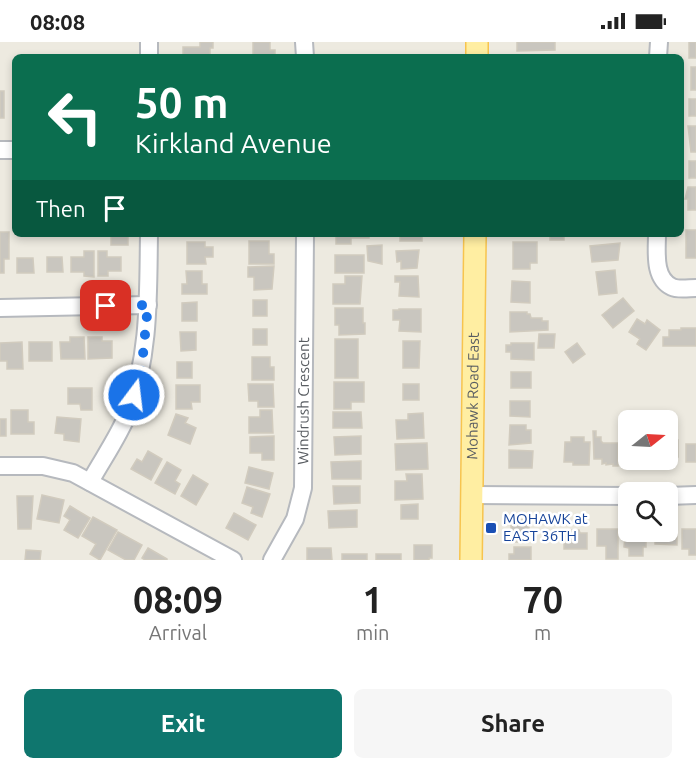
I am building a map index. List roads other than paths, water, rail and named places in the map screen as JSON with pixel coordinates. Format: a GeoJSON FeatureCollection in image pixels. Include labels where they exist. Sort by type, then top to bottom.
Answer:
{"type":"FeatureCollection","features":[{"type":"Feature","properties":{"kind":"main road","name":"Mohawk Road East"},"geometry":{"type":"LineString","coordinates":[[471,560],[476,237]]}},
{"type":"Feature","properties":{"kind":"street"},"geometry":{"type":"LineString","coordinates":[[90,482],[127,415],[141,374],[148,305],[149,237]]}},
{"type":"Feature","properties":{"kind":"street","name":"Windrush Crescent"},"geometry":{"type":"LineString","coordinates":[[272,560],[295,519],[303,488],[304,237]]}},
{"type":"Feature","properties":{"kind":"street"},"geometry":{"type":"LineString","coordinates":[[657,237],[657,265],[662,278],[672,287],[696,288]]}},
{"type":"Feature","properties":{"kind":"street"},"geometry":{"type":"LineString","coordinates":[[0,308],[148,305]]}},
{"type":"Feature","properties":{"kind":"street"},"geometry":{"type":"LineString","coordinates":[[0,466],[42,466],[73,473],[233,560]]}},
{"type":"Feature","properties":{"kind":"street"},"geometry":{"type":"LineString","coordinates":[[472,495],[618,496]]}},
{"type":"Feature","properties":{"kind":"street"},"geometry":{"type":"LineString","coordinates":[[678,496],[696,495]]}},
{"type":"Feature","properties":{"kind":"place","name":"MOHAWK at EAST 36TH"},"geometry":{"type":"Point","coordinates":[491,528]}}]}
